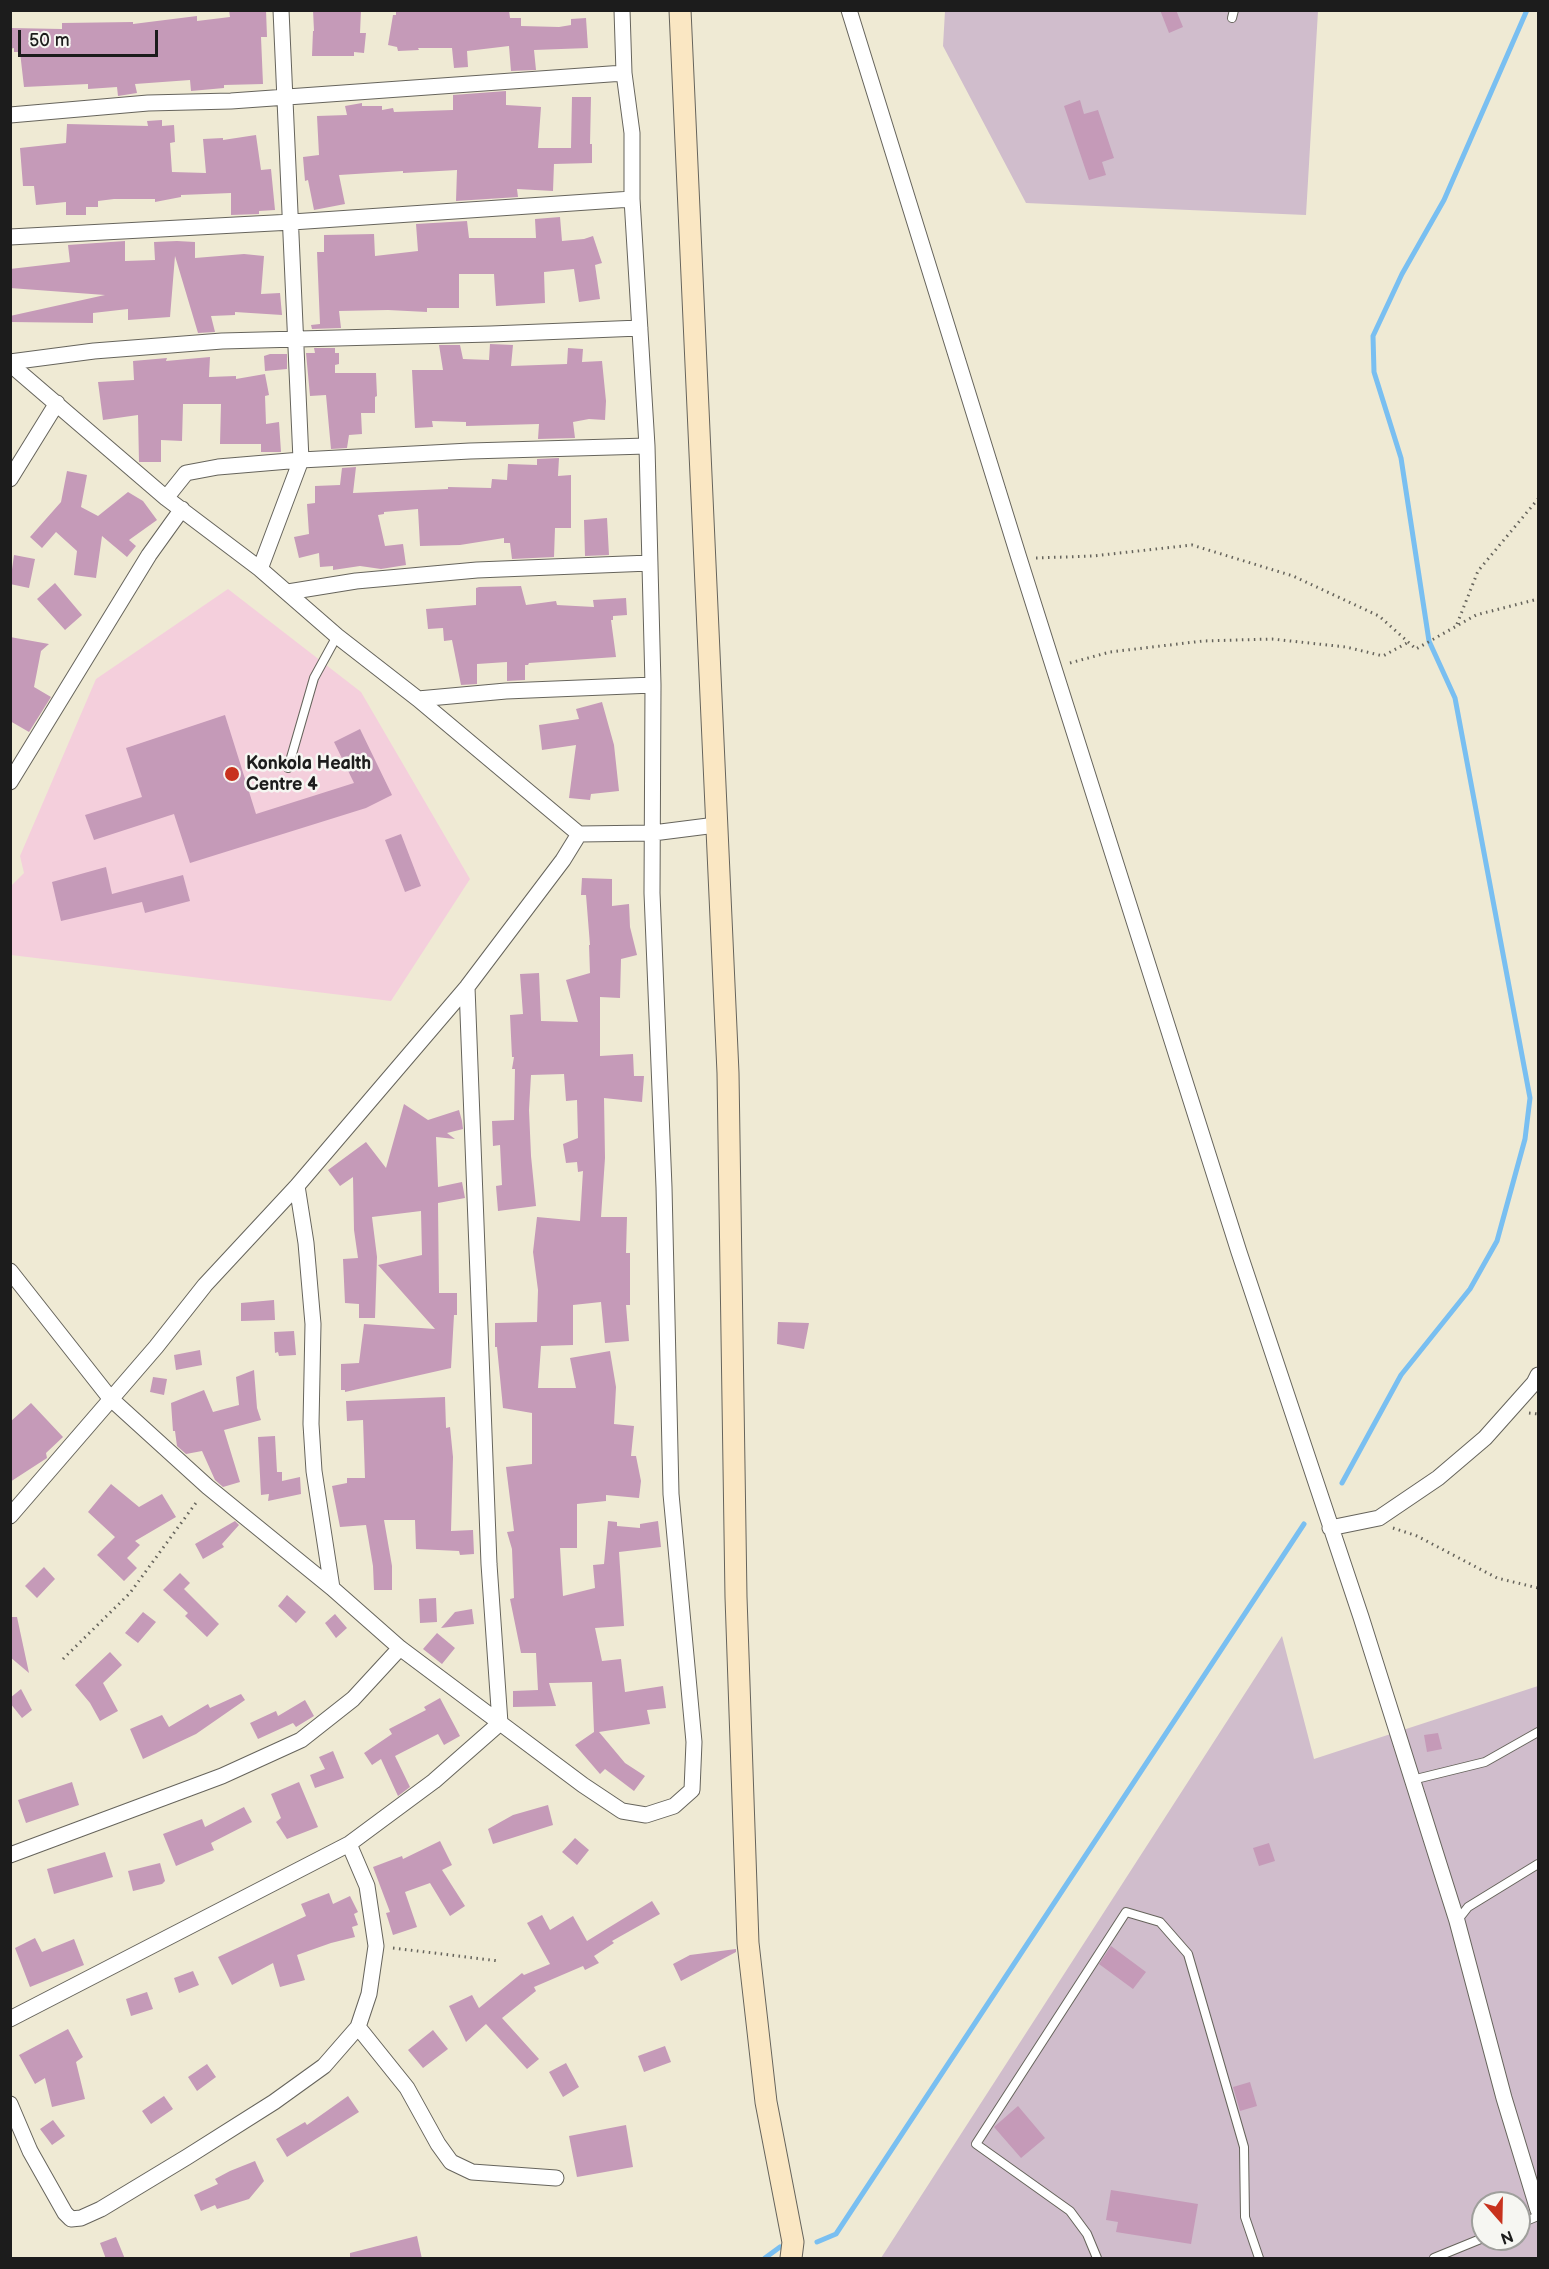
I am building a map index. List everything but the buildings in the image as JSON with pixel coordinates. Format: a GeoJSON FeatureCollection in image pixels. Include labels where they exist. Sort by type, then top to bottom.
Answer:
{"type":"FeatureCollection","features":[{"type":"Feature","properties":{"kind":"street"},"geometry":{"type":"LineString","coordinates":[[260,569],[301,460],[281,10]]}},
{"type":"Feature","properties":{"kind":"street"},"geometry":{"type":"LineString","coordinates":[[10,1271],[110,1398],[208,1486],[332,1588],[400,1648],[583,1785],[622,1811],[646,1815],[674,1806],[692,1790],[694,1742],[671,1494],[664,1187],[652,893],[653,685],[647,446],[632,199],[632,133],[624,73],[622,10]]}},
{"type":"Feature","properties":{"kind":"street"},"geometry":{"type":"LineString","coordinates":[[680,10],[728,1073],[736,1597],[748,1944],[766,2102],[794,2253]]}},
{"type":"Feature","properties":{"kind":"street"},"geometry":{"type":"LineString","coordinates":[[849,10],[1019,558],[1239,1252],[1457,1921],[1504,2098],[1539,2210]]}},
{"type":"Feature","properties":{"kind":"street"},"geometry":{"type":"LineString","coordinates":[[10,115],[148,103],[231,101],[624,73]]}},
{"type":"Feature","properties":{"kind":"street"},"geometry":{"type":"LineString","coordinates":[[10,237],[292,222],[632,199]]}},
{"type":"Feature","properties":{"kind":"street"},"geometry":{"type":"LineString","coordinates":[[10,363],[94,351],[222,341],[640,328]]}},
{"type":"Feature","properties":{"kind":"street"},"geometry":{"type":"LineString","coordinates":[[10,363],[166,498],[260,569],[337,636],[418,699],[579,834],[653,833],[716,825]]}},
{"type":"Feature","properties":{"kind":"street"},"geometry":{"type":"LineString","coordinates":[[10,479],[57,403]]}},
{"type":"Feature","properties":{"kind":"street"},"geometry":{"type":"LineString","coordinates":[[166,498],[186,473],[218,467],[470,451],[647,446]]}},
{"type":"Feature","properties":{"kind":"street"},"geometry":{"type":"LineString","coordinates":[[10,782],[149,555],[182,509]]}},
{"type":"Feature","properties":{"kind":"street"},"geometry":{"type":"LineString","coordinates":[[288,592],[356,581],[477,570],[650,563]]}},
{"type":"Feature","properties":{"kind":"street"},"geometry":{"type":"LineString","coordinates":[[418,699],[506,691],[653,685]]}},
{"type":"Feature","properties":{"kind":"street"},"geometry":{"type":"LineString","coordinates":[[10,1516],[156,1347],[205,1285],[297,1186],[467,987],[563,860],[579,834]]}},
{"type":"Feature","properties":{"kind":"street"},"geometry":{"type":"LineString","coordinates":[[467,987],[489,1564],[500,1723]]}},
{"type":"Feature","properties":{"kind":"street"},"geometry":{"type":"LineString","coordinates":[[297,1186],[306,1243],[313,1324],[311,1424],[315,1471],[332,1588]]}},
{"type":"Feature","properties":{"kind":"street"},"geometry":{"type":"LineString","coordinates":[[1330,1528],[1379,1518],[1438,1478],[1485,1438],[1539,1375]]}},
{"type":"Feature","properties":{"kind":"street"},"geometry":{"type":"LineString","coordinates":[[10,1855],[222,1776],[301,1740],[354,1699],[400,1648]]}},
{"type":"Feature","properties":{"kind":"street"},"geometry":{"type":"LineString","coordinates":[[10,2019],[349,1844],[434,1781],[500,1723]]}},
{"type":"Feature","properties":{"kind":"street"},"geometry":{"type":"LineString","coordinates":[[10,2104],[30,2151],[65,2213],[71,2219],[81,2218],[101,2209],[274,2102],[324,2066],[357,2027],[369,1994],[376,1946],[367,1886],[349,1844]]}},
{"type":"Feature","properties":{"kind":"street"},"geometry":{"type":"LineString","coordinates":[[357,2027],[407,2088],[438,2144],[452,2162],[472,2172],[556,2178]]}},
{"type":"Feature","properties":{"kind":"lane"},"geometry":{"type":"LineString","coordinates":[[288,768],[314,678],[337,636]]}},
{"type":"Feature","properties":{"kind":"lane"},"geometry":{"type":"LineString","coordinates":[[1412,1780],[1485,1762],[1539,1732]]}},
{"type":"Feature","properties":{"kind":"lane"},"geometry":{"type":"LineString","coordinates":[[1457,1921],[1468,1907],[1539,1864]]}},
{"type":"Feature","properties":{"kind":"lane"},"geometry":{"type":"LineString","coordinates":[[1097,2259],[1087,2234],[1071,2211],[976,2144],[1126,1912],[1160,1922],[1188,1954],[1244,2147],[1245,2217],[1259,2259]]}},
{"type":"Feature","properties":{"kind":"lane"},"geometry":{"type":"LineString","coordinates":[[1434,2259],[1471,2243]]}},
{"type":"Feature","properties":{"kind":"path"},"geometry":{"type":"LineString","coordinates":[[1457,626],[1478,571],[1539,499]]}},
{"type":"Feature","properties":{"kind":"path"},"geometry":{"type":"LineString","coordinates":[[1019,558],[1093,556],[1192,545],[1293,576],[1379,616],[1416,649],[1476,615],[1539,599]]}},
{"type":"Feature","properties":{"kind":"path"},"geometry":{"type":"LineString","coordinates":[[1054,668],[1110,652],[1203,641],[1272,639],[1346,647],[1383,656],[1408,642]]}},
{"type":"Feature","properties":{"kind":"path"},"geometry":{"type":"LineString","coordinates":[[63,1659],[130,1593],[208,1486]]}},
{"type":"Feature","properties":{"kind":"path"},"geometry":{"type":"LineString","coordinates":[[1368,1520],[1417,1536],[1497,1578],[1539,1588]]}},
{"type":"Feature","properties":{"kind":"path"},"geometry":{"type":"LineString","coordinates":[[376,1946],[499,1961]]}},
{"type":"Feature","properties":{"kind":"shaded area"},"geometry":{"type":"Polygon","coordinates":[[[945,11],[1318,11],[1306,215],[1026,203],[943,46],[945,11]]]}},
{"type":"Feature","properties":{"kind":"shaded area","name":"Konkola Health Centre 4"},"geometry":{"type":"Polygon","coordinates":[[[228,589],[361,692],[470,879],[391,1001],[11,955],[11,886],[24,873],[20,856],[96,679],[228,589]]]}},
{"type":"Feature","properties":{"kind":"shaded area"},"geometry":{"type":"Polygon","coordinates":[[[1282,1636],[1314,1759],[1538,1686],[1538,2258],[881,2258],[1282,1636]]]}},
{"type":"Feature","properties":{"kind":"waterway"},"geometry":{"type":"LineString","coordinates":[[1342,1483],[1401,1375],[1470,1289],[1497,1241],[1525,1139],[1530,1098],[1455,698],[1429,641],[1401,458],[1374,372],[1373,336],[1402,274],[1444,200],[1527,10]]}},
{"type":"Feature","properties":{"kind":"waterway"},"geometry":{"type":"LineString","coordinates":[[817,2242],[836,2234],[1304,1524]]}},
{"type":"Feature","properties":{"kind":"waterway"},"geometry":{"type":"LineString","coordinates":[[765,2258],[780,2247]]}},
{"type":"Feature","properties":{"kind":"place","name":"Konkola Health Centre 4"},"geometry":{"type":"Point","coordinates":[232,774]}}]}
